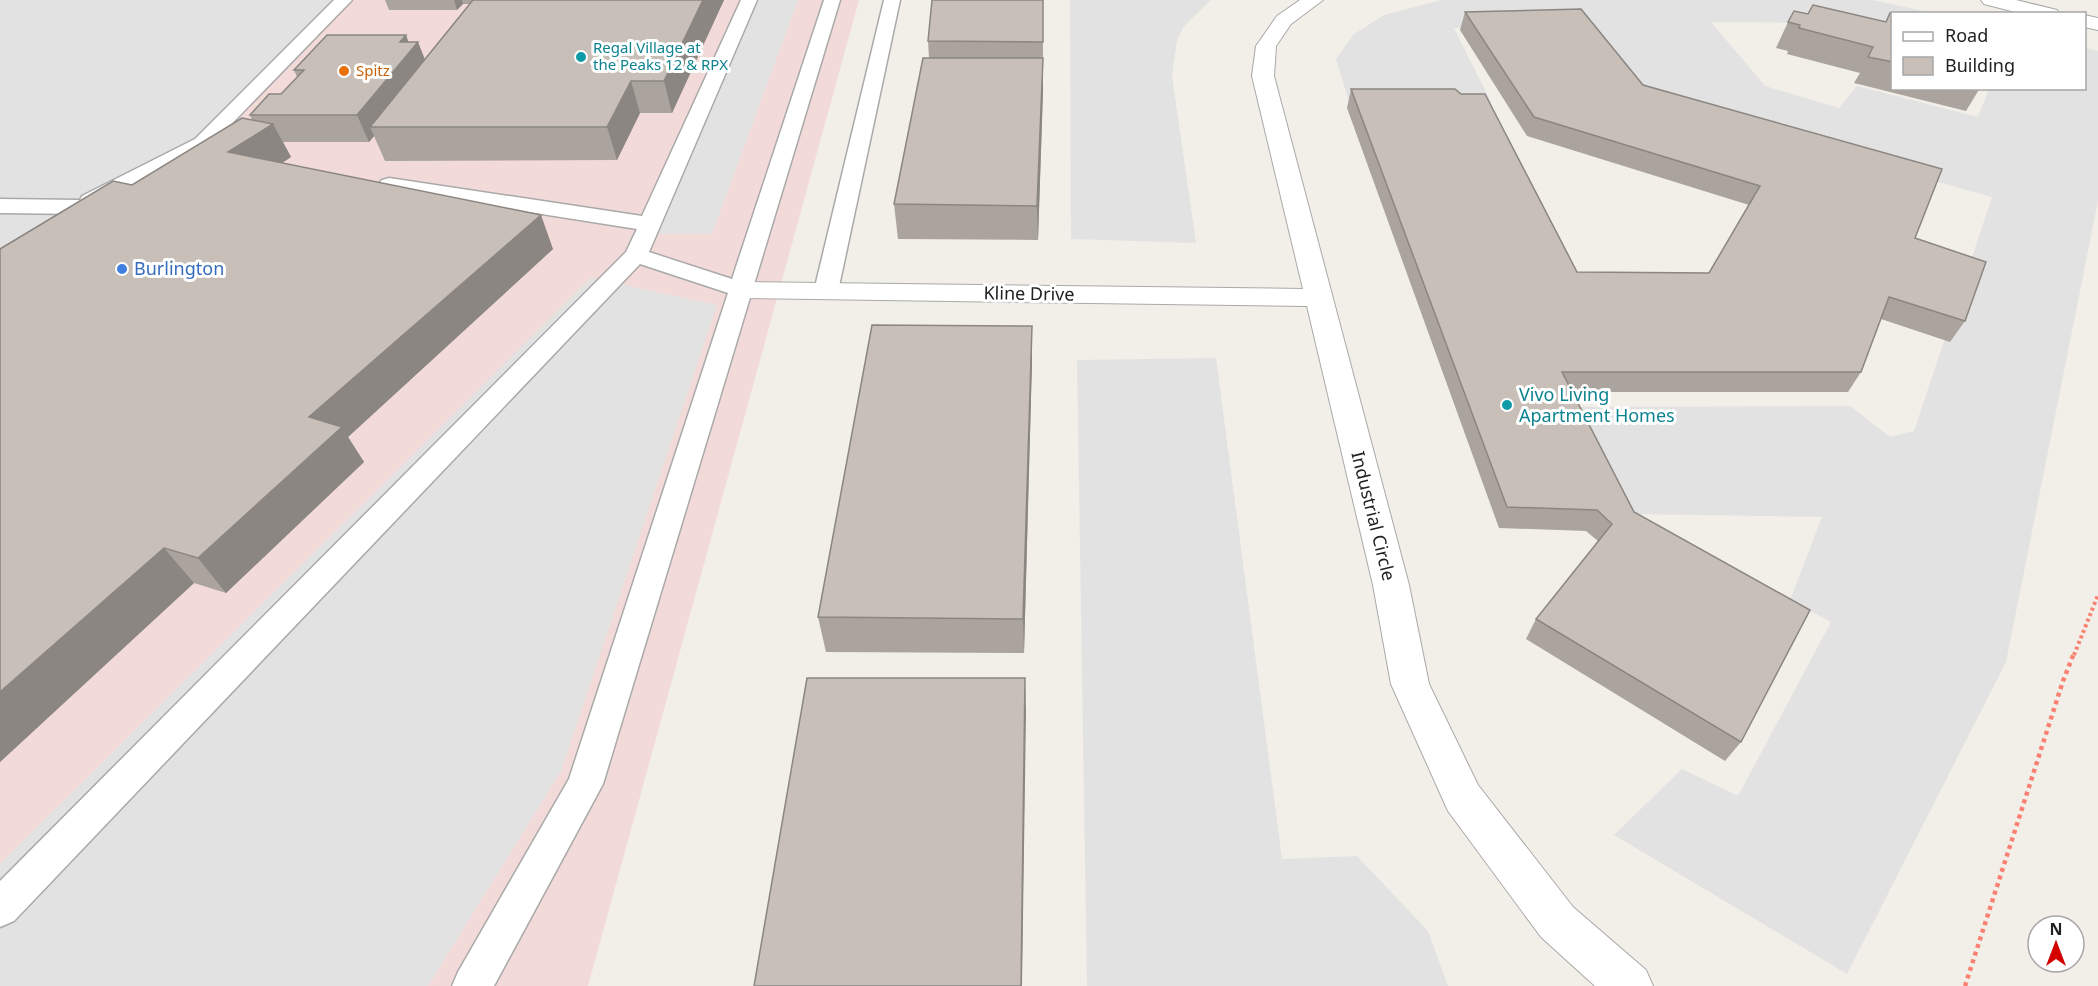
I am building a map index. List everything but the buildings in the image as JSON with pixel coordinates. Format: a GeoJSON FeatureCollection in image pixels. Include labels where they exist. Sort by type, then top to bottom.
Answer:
{"type":"FeatureCollection","features":[{"type":"Feature","properties":{"kind":"street","name":"Industrial Circle"},"geometry":{"type":"LineString","coordinates":[[1313,0],[1284,20],[1266,46],[1263,76],[1391,585],[1410,684],[1463,798],[1557,922],[1630,986]]}},
{"type":"Feature","properties":{"kind":"street"},"geometry":{"type":"LineString","coordinates":[[1991,0],[2042,12]]}},
{"type":"Feature","properties":{"kind":"street","name":"Kline Drive"},"geometry":{"type":"LineString","coordinates":[[742,290],[1317,298]]}},
{"type":"Feature","properties":{"kind":"lane"},"geometry":{"type":"LineString","coordinates":[[54,227],[80,207],[202,143],[344,0]]}},
{"type":"Feature","properties":{"kind":"lane"},"geometry":{"type":"LineString","coordinates":[[0,908],[636,255],[749,0]]}},
{"type":"Feature","properties":{"kind":"lane"},"geometry":{"type":"LineString","coordinates":[[472,986],[585,784],[832,0]]}},
{"type":"Feature","properties":{"kind":"lane"},"geometry":{"type":"LineString","coordinates":[[826,291],[892,0]]}},
{"type":"Feature","properties":{"kind":"lane"},"geometry":{"type":"LineString","coordinates":[[389,184],[650,224]]}},
{"type":"Feature","properties":{"kind":"lane"},"geometry":{"type":"LineString","coordinates":[[0,206],[80,207]]}},
{"type":"Feature","properties":{"kind":"lane"},"geometry":{"type":"LineString","coordinates":[[636,255],[742,290]]}},
{"type":"Feature","properties":{"kind":"path"},"geometry":{"type":"LineString","coordinates":[[1965,986],[2062,681],[2098,595]]}},
{"type":"Feature","properties":{"kind":"shaded area"},"geometry":{"type":"Polygon","coordinates":[[[0,0],[859,0],[588,986],[0,986],[0,0]]]}},
{"type":"Feature","properties":{"kind":"shaded area"},"geometry":{"type":"Polygon","coordinates":[[[0,0],[348,0],[196,152],[0,269],[0,0]]]}},
{"type":"Feature","properties":{"kind":"shaded area"},"geometry":{"type":"Polygon","coordinates":[[[756,0],[798,0],[712,234],[657,234],[756,0]]]}},
{"type":"Feature","properties":{"kind":"shaded area"},"geometry":{"type":"Polygon","coordinates":[[[1070,0],[1211,0],[1184,26],[1177,40],[1172,76],[1196,243],[1071,239],[1070,0]]]}},
{"type":"Feature","properties":{"kind":"shaded area"},"geometry":{"type":"Polygon","coordinates":[[[1441,0],[1872,0],[1928,12],[1891,12],[1891,39],[1829,23],[1711,22],[1765,86],[1839,108],[1857,86],[1978,117],[1989,90],[2086,90],[2086,48],[2098,51],[2098,201],[2006,662],[1847,974],[1614,835],[1682,769],[1738,796],[1831,622],[1790,600],[1822,517],[1635,514],[1580,407],[1850,406],[1890,437],[1914,431],[1992,197],[1647,101],[1581,22],[1454,28],[1491,102],[1349,102],[1336,59],[1354,34],[1384,15],[1441,0]]]}},
{"type":"Feature","properties":{"kind":"shaded area"},"geometry":{"type":"Polygon","coordinates":[[[591,278],[717,305],[561,771],[428,986],[0,986],[0,864],[591,278]]]}},
{"type":"Feature","properties":{"kind":"shaded area"},"geometry":{"type":"Polygon","coordinates":[[[1216,358],[1282,859],[1357,856],[1428,931],[1448,986],[1087,986],[1077,360],[1216,358]]]}},
{"type":"Feature","properties":{"kind":"place","name":"Regal Village at the Peaks 12 & RPX"},"geometry":{"type":"Point","coordinates":[581,57]}},
{"type":"Feature","properties":{"kind":"place","name":"Spitz"},"geometry":{"type":"Point","coordinates":[344,71]}},
{"type":"Feature","properties":{"kind":"place","name":"Burlington"},"geometry":{"type":"Point","coordinates":[122,269]}},
{"type":"Feature","properties":{"kind":"place","name":"Vivo Living Apartment Homes"},"geometry":{"type":"Point","coordinates":[1507,405]}}]}
